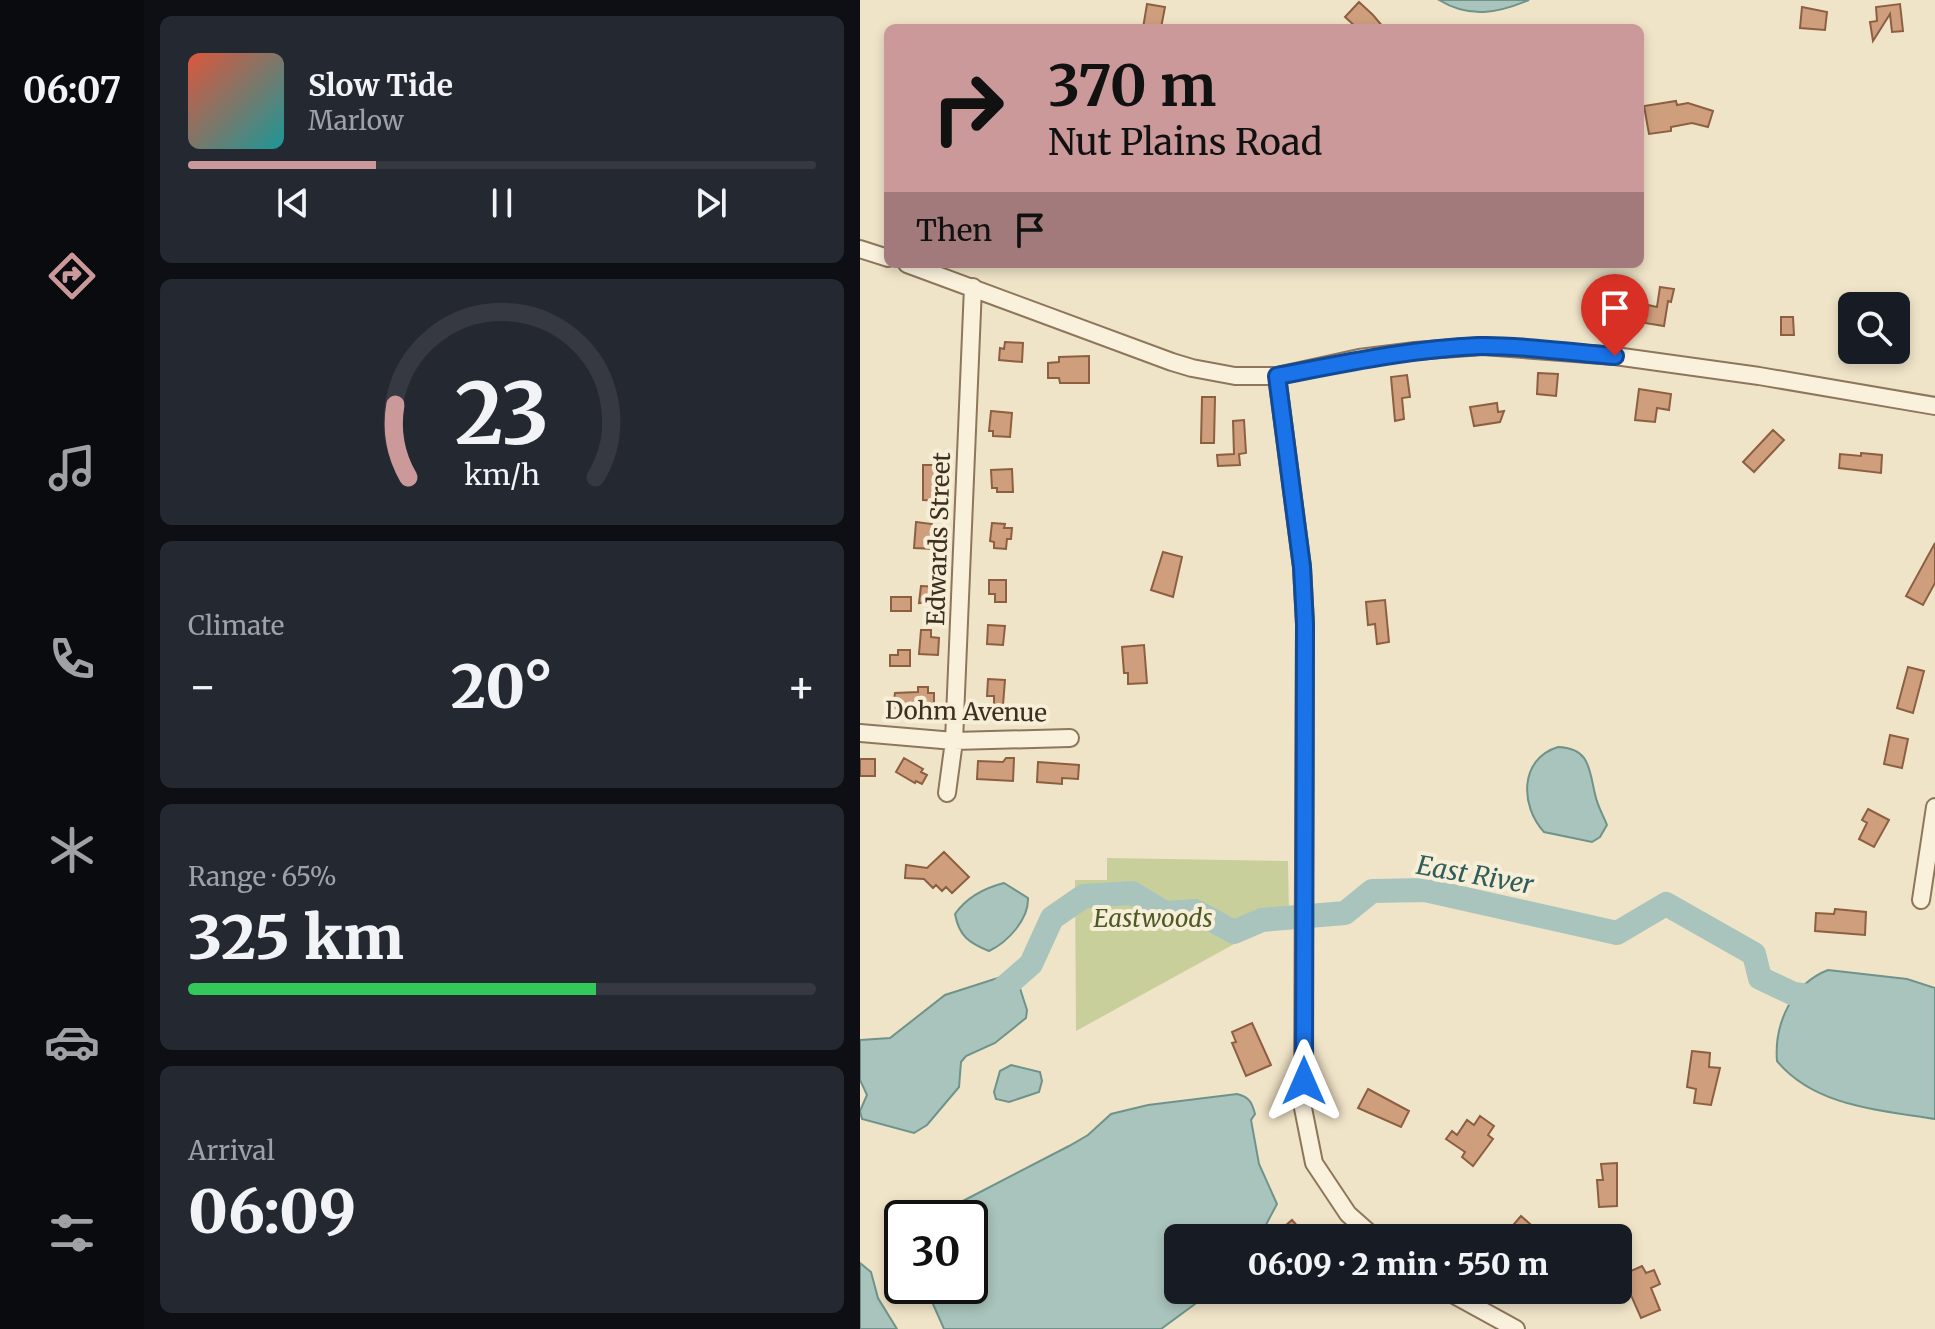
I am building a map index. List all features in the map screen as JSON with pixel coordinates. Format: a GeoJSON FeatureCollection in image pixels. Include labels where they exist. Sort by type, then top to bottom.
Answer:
{"type":"FeatureCollection","features":[{"type":"Feature","properties":{"kind":"street"},"geometry":{"type":"LineString","coordinates":[[860,249],[884,257]]}},
{"type":"Feature","properties":{"kind":"street"},"geometry":{"type":"LineString","coordinates":[[918,268],[1192,368],[1235,376],[1277,376],[1359,358],[1483,346],[1615,356],[1759,376],[1935,406]]}},
{"type":"Feature","properties":{"kind":"street","name":"Edwards Street"},"geometry":{"type":"LineString","coordinates":[[947,793],[954,741],[973,287]]}},
{"type":"Feature","properties":{"kind":"street"},"geometry":{"type":"LineString","coordinates":[[1277,376],[1303,587],[1306,893],[1303,1108],[1314,1163],[1348,1214],[1359,1224]]}},
{"type":"Feature","properties":{"kind":"street","name":"Dohm Avenue"},"geometry":{"type":"LineString","coordinates":[[860,733],[954,741],[1070,738]]}},
{"type":"Feature","properties":{"kind":"street"},"geometry":{"type":"LineString","coordinates":[[1921,900],[1935,807]]}},
{"type":"Feature","properties":{"kind":"street"},"geometry":{"type":"LineString","coordinates":[[1469,1304],[1511,1328]]}},
{"type":"Feature","properties":{"kind":"green space","name":"Eastwoods"},"geometry":{"type":"Polygon","coordinates":[[[1107,858],[1288,861],[1289,914],[1076,1031],[1075,880],[1107,880],[1107,858]]]}},
{"type":"Feature","properties":{"kind":"water"},"geometry":{"type":"Polygon","coordinates":[[[1439,0],[1529,0],[1495,11],[1473,12],[1439,0]]]}},
{"type":"Feature","properties":{"kind":"water"},"geometry":{"type":"Polygon","coordinates":[[[1558,747],[1576,751],[1589,768],[1597,802],[1607,825],[1600,837],[1592,842],[1544,832],[1531,809],[1527,784],[1530,772],[1545,753],[1558,747]]]}},
{"type":"Feature","properties":{"kind":"water"},"geometry":{"type":"Polygon","coordinates":[[[1004,883],[1028,898],[1027,906],[1016,929],[989,951],[966,938],[955,914],[976,894],[1004,883]]]}},
{"type":"Feature","properties":{"kind":"water"},"geometry":{"type":"Polygon","coordinates":[[[1828,970],[1907,979],[1935,988],[1935,1119],[1871,1109],[1829,1097],[1792,1076],[1777,1061],[1779,1033],[1788,1007],[1804,985],[1828,970]]]}},
{"type":"Feature","properties":{"kind":"water"},"geometry":{"type":"Polygon","coordinates":[[[1010,974],[1017,979],[1027,1010],[1026,1018],[995,1043],[966,1056],[961,1062],[959,1087],[927,1125],[914,1133],[862,1119],[860,1111],[867,1095],[860,1080],[860,1040],[890,1038],[945,995],[1010,974]]]}},
{"type":"Feature","properties":{"kind":"water"},"geometry":{"type":"Polygon","coordinates":[[[1011,1065],[1040,1072],[1042,1081],[1039,1092],[1009,1102],[996,1099],[994,1092],[1000,1071],[1011,1065]]]}},
{"type":"Feature","properties":{"kind":"water"},"geometry":{"type":"Polygon","coordinates":[[[1237,1094],[1247,1098],[1255,1114],[1251,1120],[1259,1164],[1277,1204],[1266,1224],[1164,1224],[1164,1304],[1195,1304],[1161,1329],[944,1329],[933,1304],[988,1304],[988,1200],[965,1200],[1088,1135],[1111,1114],[1148,1105],[1237,1094]]]}},
{"type":"Feature","properties":{"kind":"water"},"geometry":{"type":"Polygon","coordinates":[[[860,1263],[871,1272],[878,1298],[897,1329],[860,1329],[860,1263]]]}},
{"type":"Feature","properties":{"kind":"building"},"geometry":{"type":"Polygon","coordinates":[[[1359,2],[1381,24],[1353,24],[1345,17],[1359,2]]]}},
{"type":"Feature","properties":{"kind":"building"},"geometry":{"type":"Polygon","coordinates":[[[1147,4],[1165,7],[1162,24],[1144,24],[1147,4]]]}},
{"type":"Feature","properties":{"kind":"building"},"geometry":{"type":"Polygon","coordinates":[[[1900,4],[1903,31],[1892,32],[1890,14],[1873,41],[1870,22],[1877,21],[1876,7],[1900,4]]]}},
{"type":"Feature","properties":{"kind":"building"},"geometry":{"type":"Polygon","coordinates":[[[1802,7],[1827,12],[1825,30],[1800,28],[1802,7]]]}},
{"type":"Feature","properties":{"kind":"building"},"geometry":{"type":"Polygon","coordinates":[[[1676,101],[1677,105],[1688,103],[1713,111],[1708,127],[1692,123],[1671,127],[1671,131],[1649,134],[1644,106],[1676,101]]]}},
{"type":"Feature","properties":{"kind":"building"},"geometry":{"type":"Polygon","coordinates":[[[1660,287],[1674,289],[1671,302],[1668,301],[1664,326],[1645,323],[1648,305],[1657,307],[1660,287]]]}},
{"type":"Feature","properties":{"kind":"building"},"geometry":{"type":"Polygon","coordinates":[[[1781,317],[1793,317],[1794,335],[1781,335],[1781,317]]]}},
{"type":"Feature","properties":{"kind":"building"},"geometry":{"type":"Polygon","coordinates":[[[1005,342],[1023,343],[1022,362],[999,360],[1000,348],[1004,349],[1005,342]]]}},
{"type":"Feature","properties":{"kind":"building"},"geometry":{"type":"Polygon","coordinates":[[[1089,356],[1089,383],[1060,383],[1059,378],[1048,378],[1048,363],[1059,362],[1059,357],[1089,356]]]}},
{"type":"Feature","properties":{"kind":"building"},"geometry":{"type":"Polygon","coordinates":[[[1538,373],[1558,374],[1556,396],[1537,394],[1538,373]]]}},
{"type":"Feature","properties":{"kind":"building"},"geometry":{"type":"Polygon","coordinates":[[[1407,375],[1410,397],[1402,398],[1404,419],[1395,421],[1391,377],[1407,375]]]}},
{"type":"Feature","properties":{"kind":"building"},"geometry":{"type":"Polygon","coordinates":[[[1639,389],[1671,394],[1669,410],[1657,408],[1655,422],[1635,420],[1639,389]]]}},
{"type":"Feature","properties":{"kind":"building"},"geometry":{"type":"Polygon","coordinates":[[[1202,397],[1215,397],[1214,443],[1201,443],[1202,397]]]}},
{"type":"Feature","properties":{"kind":"building"},"geometry":{"type":"Polygon","coordinates":[[[1497,403],[1498,412],[1504,411],[1500,422],[1474,426],[1470,407],[1497,403]]]}},
{"type":"Feature","properties":{"kind":"building"},"geometry":{"type":"Polygon","coordinates":[[[991,411],[1012,413],[1010,437],[993,436],[993,431],[989,431],[991,411]]]}},
{"type":"Feature","properties":{"kind":"building"},"geometry":{"type":"Polygon","coordinates":[[[1244,420],[1246,453],[1239,454],[1240,465],[1218,466],[1217,455],[1234,454],[1233,421],[1244,420]]]}},
{"type":"Feature","properties":{"kind":"building"},"geometry":{"type":"Polygon","coordinates":[[[1773,430],[1784,440],[1754,472],[1743,462],[1773,430]]]}},
{"type":"Feature","properties":{"kind":"building"},"geometry":{"type":"Polygon","coordinates":[[[1861,453],[1882,455],[1881,473],[1839,468],[1840,454],[1861,456],[1861,453]]]}},
{"type":"Feature","properties":{"kind":"building"},"geometry":{"type":"Polygon","coordinates":[[[923,465],[938,465],[938,501],[923,500],[923,465]]]}},
{"type":"Feature","properties":{"kind":"building"},"geometry":{"type":"Polygon","coordinates":[[[1012,469],[1013,492],[997,492],[997,488],[992,488],[991,470],[1012,469]]]}},
{"type":"Feature","properties":{"kind":"building"},"geometry":{"type":"Polygon","coordinates":[[[916,522],[932,524],[931,532],[936,532],[935,549],[914,548],[916,522]]]}},
{"type":"Feature","properties":{"kind":"building"},"geometry":{"type":"Polygon","coordinates":[[[992,523],[1012,528],[1006,549],[994,548],[994,542],[990,541],[992,523]]]}},
{"type":"Feature","properties":{"kind":"building"},"geometry":{"type":"Polygon","coordinates":[[[1935,543],[1935,583],[1923,605],[1906,596],[1935,543]]]}},
{"type":"Feature","properties":{"kind":"building"},"geometry":{"type":"Polygon","coordinates":[[[1163,552],[1182,557],[1173,597],[1151,590],[1163,552]]]}},
{"type":"Feature","properties":{"kind":"building"},"geometry":{"type":"Polygon","coordinates":[[[989,580],[1006,580],[1006,602],[995,602],[995,594],[989,594],[989,580]]]}},
{"type":"Feature","properties":{"kind":"building"},"geometry":{"type":"Polygon","coordinates":[[[921,586],[939,587],[938,601],[919,603],[921,586]]]}},
{"type":"Feature","properties":{"kind":"building"},"geometry":{"type":"Polygon","coordinates":[[[891,597],[911,597],[911,611],[891,611],[891,597]]]}},
{"type":"Feature","properties":{"kind":"building"},"geometry":{"type":"Polygon","coordinates":[[[1385,600],[1389,642],[1377,644],[1375,624],[1368,625],[1366,602],[1385,600]]]}},
{"type":"Feature","properties":{"kind":"building"},"geometry":{"type":"Polygon","coordinates":[[[988,625],[1005,626],[1003,645],[987,644],[988,625]]]}},
{"type":"Feature","properties":{"kind":"building"},"geometry":{"type":"Polygon","coordinates":[[[921,630],[931,630],[931,637],[939,638],[938,655],[919,654],[921,630]]]}},
{"type":"Feature","properties":{"kind":"building"},"geometry":{"type":"Polygon","coordinates":[[[1144,645],[1147,683],[1128,684],[1122,647],[1144,645]]]}},
{"type":"Feature","properties":{"kind":"building"},"geometry":{"type":"Polygon","coordinates":[[[898,650],[910,650],[910,666],[890,666],[890,655],[898,655],[898,650]]]}},
{"type":"Feature","properties":{"kind":"building"},"geometry":{"type":"Polygon","coordinates":[[[1908,667],[1924,671],[1913,713],[1897,708],[1908,667]]]}},
{"type":"Feature","properties":{"kind":"building"},"geometry":{"type":"Polygon","coordinates":[[[988,679],[1005,680],[1003,705],[994,704],[994,696],[987,696],[988,679]]]}},
{"type":"Feature","properties":{"kind":"building"},"geometry":{"type":"Polygon","coordinates":[[[918,687],[928,687],[928,693],[934,693],[934,713],[928,713],[928,718],[918,718],[918,707],[895,708],[893,705],[895,693],[918,692],[918,687]]]}},
{"type":"Feature","properties":{"kind":"building"},"geometry":{"type":"Polygon","coordinates":[[[1890,735],[1908,739],[1902,768],[1884,764],[1890,735]]]}},
{"type":"Feature","properties":{"kind":"building"},"geometry":{"type":"Polygon","coordinates":[[[904,758],[923,769],[921,772],[927,775],[922,784],[896,772],[904,758]]]}},
{"type":"Feature","properties":{"kind":"building"},"geometry":{"type":"Polygon","coordinates":[[[1006,758],[1014,758],[1013,781],[977,779],[978,761],[1003,762],[1006,758]]]}},
{"type":"Feature","properties":{"kind":"building"},"geometry":{"type":"Polygon","coordinates":[[[860,759],[875,759],[875,776],[860,776],[860,759]]]}},
{"type":"Feature","properties":{"kind":"building"},"geometry":{"type":"Polygon","coordinates":[[[1038,762],[1079,765],[1078,779],[1062,778],[1062,784],[1037,782],[1038,762]]]}},
{"type":"Feature","properties":{"kind":"building"},"geometry":{"type":"Polygon","coordinates":[[[1868,809],[1889,820],[1874,847],[1859,839],[1867,823],[1862,820],[1868,809]]]}},
{"type":"Feature","properties":{"kind":"building"},"geometry":{"type":"Polygon","coordinates":[[[944,852],[969,877],[952,893],[946,887],[942,891],[936,885],[933,888],[924,879],[905,878],[906,865],[927,868],[944,852]]]}},
{"type":"Feature","properties":{"kind":"building"},"geometry":{"type":"Polygon","coordinates":[[[1835,909],[1866,912],[1865,935],[1815,931],[1816,913],[1834,914],[1835,909]]]}},
{"type":"Feature","properties":{"kind":"building"},"geometry":{"type":"Polygon","coordinates":[[[1252,1023],[1271,1065],[1246,1076],[1232,1043],[1236,1042],[1232,1032],[1252,1023]]]}},
{"type":"Feature","properties":{"kind":"building"},"geometry":{"type":"Polygon","coordinates":[[[1692,1051],[1710,1053],[1709,1067],[1720,1068],[1711,1105],[1694,1103],[1696,1089],[1687,1087],[1692,1051]]]}},
{"type":"Feature","properties":{"kind":"building"},"geometry":{"type":"Polygon","coordinates":[[[1368,1089],[1409,1111],[1401,1127],[1358,1108],[1368,1089]]]}},
{"type":"Feature","properties":{"kind":"building"},"geometry":{"type":"Polygon","coordinates":[[[1480,1116],[1494,1126],[1488,1135],[1493,1139],[1473,1166],[1462,1157],[1465,1152],[1446,1139],[1452,1131],[1457,1135],[1467,1120],[1474,1125],[1480,1116]]]}},
{"type":"Feature","properties":{"kind":"building"},"geometry":{"type":"Polygon","coordinates":[[[1617,1163],[1617,1206],[1599,1207],[1597,1180],[1603,1180],[1601,1164],[1617,1163]]]}},
{"type":"Feature","properties":{"kind":"building"},"geometry":{"type":"Polygon","coordinates":[[[1521,1216],[1530,1224],[1514,1224],[1521,1216]]]}},
{"type":"Feature","properties":{"kind":"building"},"geometry":{"type":"Polygon","coordinates":[[[1642,1266],[1646,1273],[1654,1270],[1660,1284],[1651,1288],[1660,1310],[1641,1318],[1632,1298],[1632,1270],[1642,1266]]]}},
{"type":"Feature","properties":{"kind":"waterway","name":"East River"},"geometry":{"type":"LineString","coordinates":[[993,997],[1031,964],[1052,918],[1084,896],[1132,893],[1165,913],[1195,911],[1234,932],[1262,920],[1345,913],[1372,891],[1425,890],[1617,933],[1666,904],[1754,954],[1760,978],[1794,994],[1825,998]]}},
{"type":"Feature","properties":{"kind":"route"},"geometry":{"type":"LineString","coordinates":[[1304,1081],[1305,624],[1302,567],[1277,376],[1359,358],[1483,346],[1615,356]]}}]}
